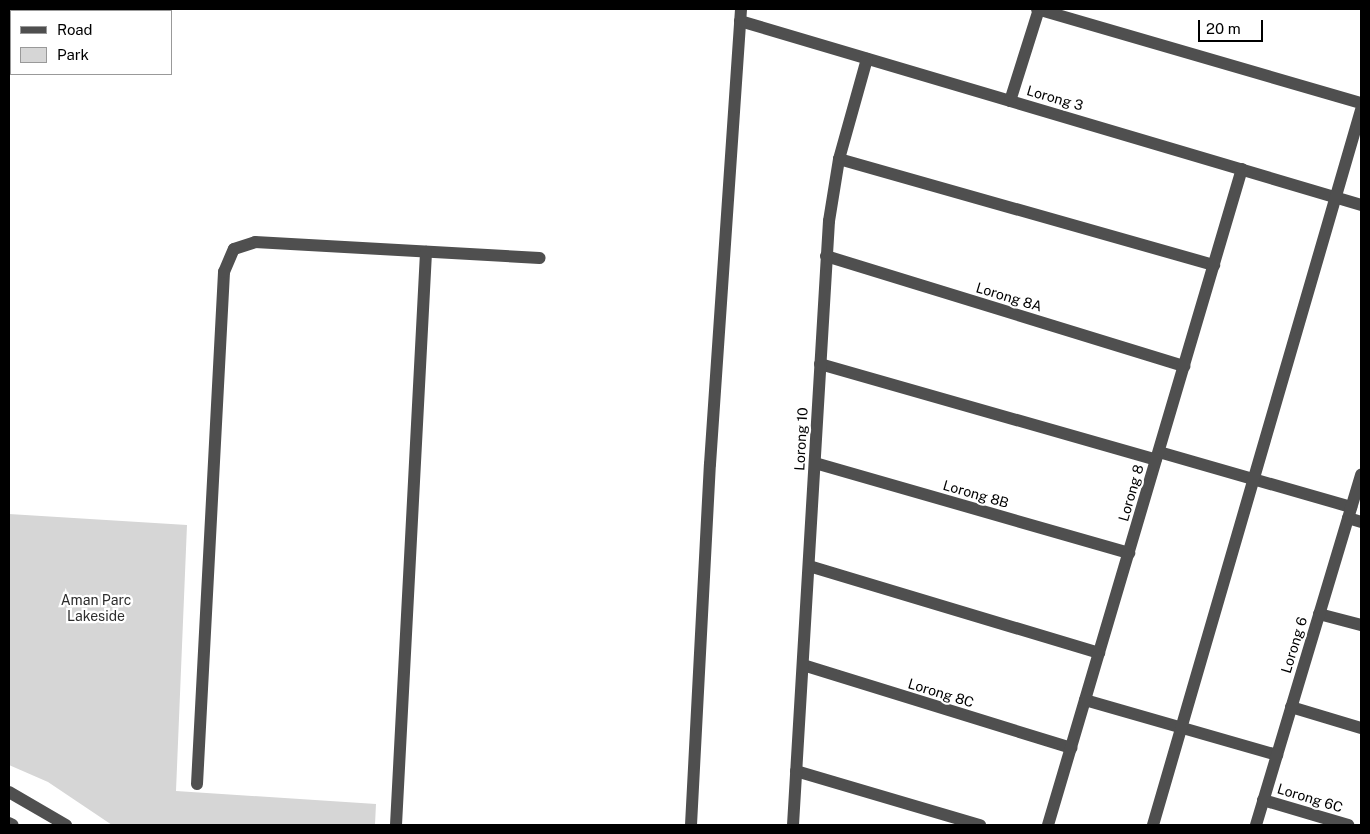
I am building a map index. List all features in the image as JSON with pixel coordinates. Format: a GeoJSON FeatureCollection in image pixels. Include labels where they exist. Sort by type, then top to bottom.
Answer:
{"type":"FeatureCollection","features":[{"type":"Feature","properties":{"kind":"street"},"geometry":{"type":"LineString","coordinates":[[1010,101],[1038,9],[1361,104]]}},
{"type":"Feature","properties":{"kind":"street"},"geometry":{"type":"LineString","coordinates":[[691,825],[710,464],[740,15]]}},
{"type":"Feature","properties":{"kind":"street","name":"Lorong 3"},"geometry":{"type":"LineString","coordinates":[[740,15],[867,58],[1361,205]]}},
{"type":"Feature","properties":{"kind":"street","name":"Lorong 10"},"geometry":{"type":"LineString","coordinates":[[793,825],[826,256],[838,159],[867,58]]}},
{"type":"Feature","properties":{"kind":"street"},"geometry":{"type":"LineString","coordinates":[[1153,825],[1361,110]]}},
{"type":"Feature","properties":{"kind":"street"},"geometry":{"type":"LineString","coordinates":[[838,159],[1214,266]]}},
{"type":"Feature","properties":{"kind":"street","name":"Lorong 8"},"geometry":{"type":"LineString","coordinates":[[1048,825],[1242,169]]}},
{"type":"Feature","properties":{"kind":"street"},"geometry":{"type":"LineString","coordinates":[[196,784],[224,272],[234,249],[255,242],[540,258]]}},
{"type":"Feature","properties":{"kind":"street"},"geometry":{"type":"LineString","coordinates":[[396,825],[426,252]]}},
{"type":"Feature","properties":{"kind":"street","name":"Lorong 8A"},"geometry":{"type":"LineString","coordinates":[[826,256],[1184,366]]}},
{"type":"Feature","properties":{"kind":"street"},"geometry":{"type":"LineString","coordinates":[[820,364],[1157,456],[1254,480],[1350,513],[1361,522]]}},
{"type":"Feature","properties":{"kind":"street","name":"Lorong 8B"},"geometry":{"type":"LineString","coordinates":[[815,462],[1129,553]]}},
{"type":"Feature","properties":{"kind":"street","name":"Lorong 6"},"geometry":{"type":"LineString","coordinates":[[1256,825],[1361,474]]}},
{"type":"Feature","properties":{"kind":"street"},"geometry":{"type":"LineString","coordinates":[[809,566],[1099,653]]}},
{"type":"Feature","properties":{"kind":"street"},"geometry":{"type":"LineString","coordinates":[[1319,614],[1361,625]]}},
{"type":"Feature","properties":{"kind":"street","name":"Lorong 8C"},"geometry":{"type":"LineString","coordinates":[[803,666],[1071,748]]}},
{"type":"Feature","properties":{"kind":"street"},"geometry":{"type":"LineString","coordinates":[[1085,700],[1277,755]]}},
{"type":"Feature","properties":{"kind":"street"},"geometry":{"type":"LineString","coordinates":[[1291,707],[1361,728]]}},
{"type":"Feature","properties":{"kind":"street"},"geometry":{"type":"LineString","coordinates":[[796,771],[980,825]]}},
{"type":"Feature","properties":{"kind":"street"},"geometry":{"type":"LineString","coordinates":[[9,792],[66,825]]}},
{"type":"Feature","properties":{"kind":"street","name":"Lorong 6C"},"geometry":{"type":"LineString","coordinates":[[1263,800],[1348,825]]}},
{"type":"Feature","properties":{"kind":"street"},"geometry":{"type":"LineString","coordinates":[[9,823],[13,825]]}},
{"type":"Feature","properties":{"kind":"green space","name":"Aman Parc Lakeside"},"geometry":{"type":"Polygon","coordinates":[[[9,514],[187,525],[176,791],[376,804],[375,825],[112,825],[48,782],[9,765],[9,514]]]}}]}
